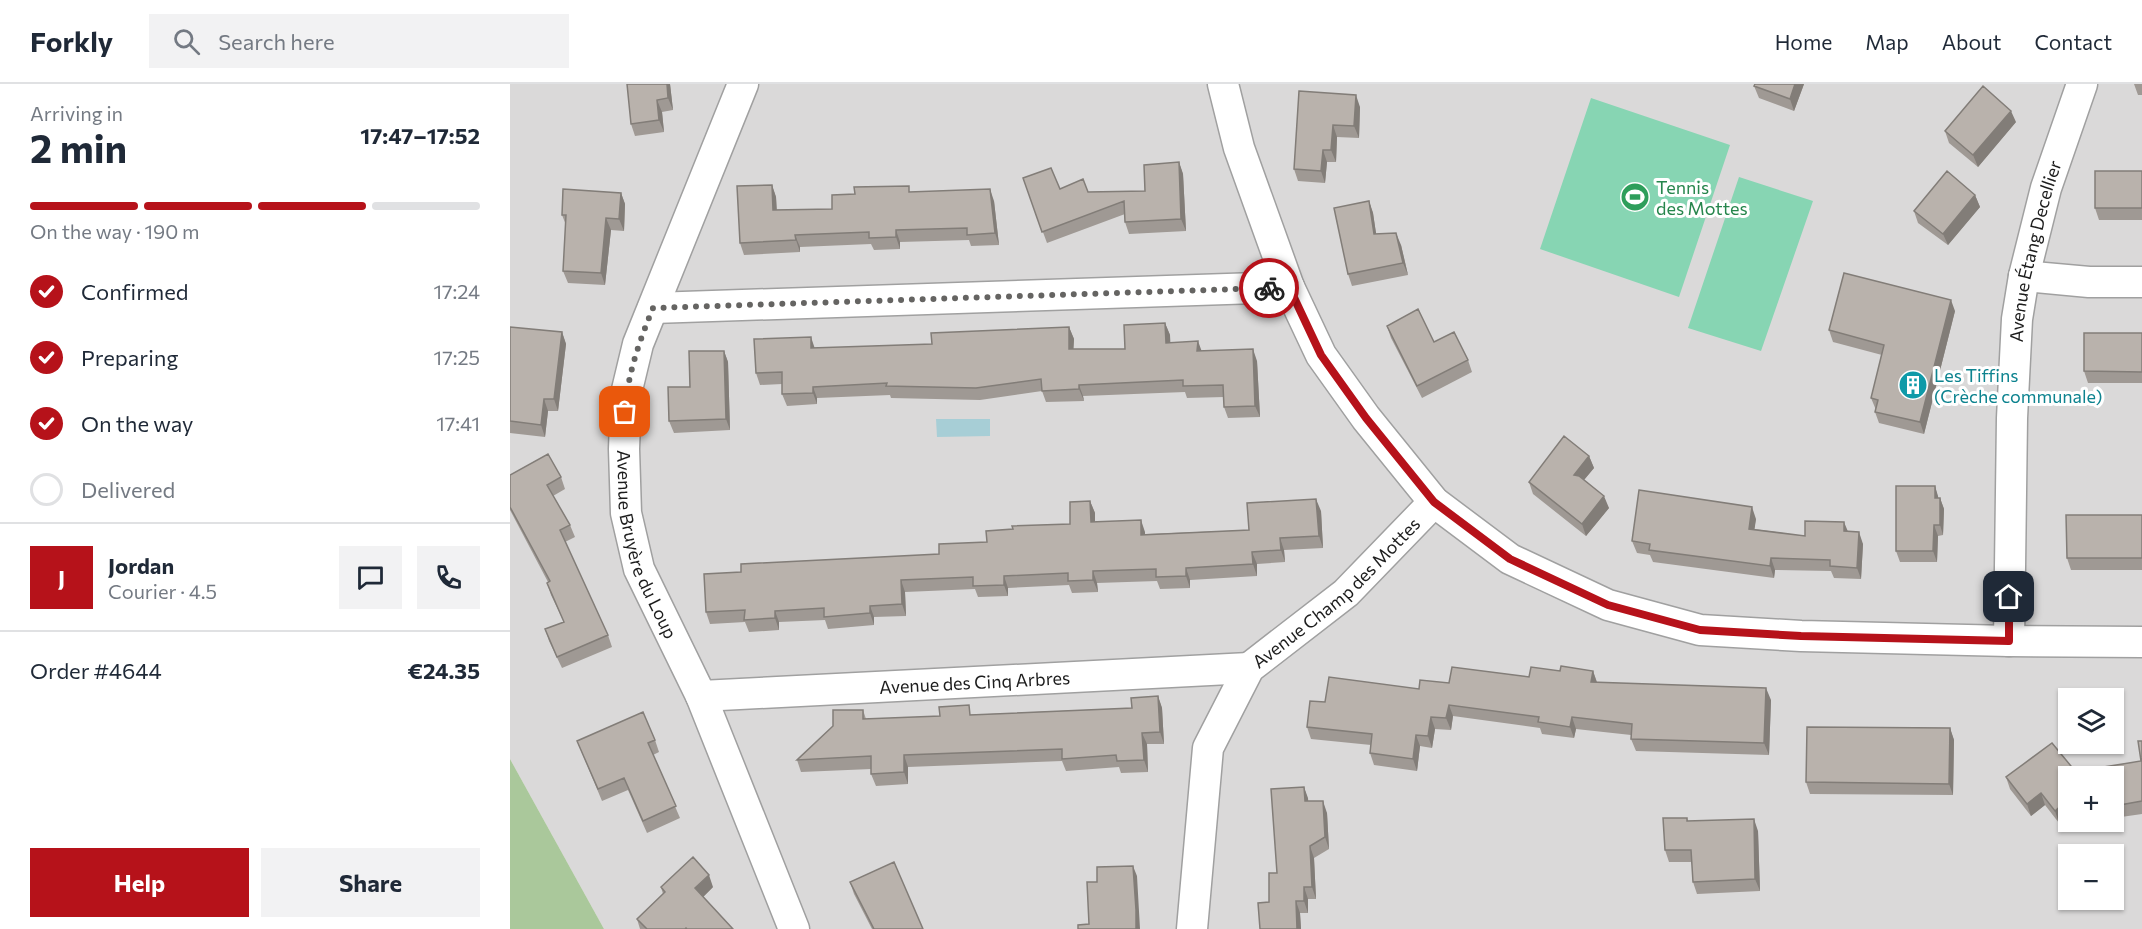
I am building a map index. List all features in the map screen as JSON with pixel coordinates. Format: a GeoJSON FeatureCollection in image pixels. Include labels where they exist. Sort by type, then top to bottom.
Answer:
{"type":"FeatureCollection","features":[{"type":"Feature","properties":{"kind":"street","name":"Avenue Bruyère du Loup"},"geometry":{"type":"LineString","coordinates":[[743,84],[638,344],[626,394],[624,449],[626,513],[639,569],[701,696],[795,929]]}},
{"type":"Feature","properties":{"kind":"street"},"geometry":{"type":"LineString","coordinates":[[1223,84],[1239,148],[1289,287],[1321,355],[1366,418],[1434,502],[1510,559],[1608,605],[1700,630],[1801,636],[2142,642]]}},
{"type":"Feature","properties":{"kind":"street","name":"Avenue Étang Decellier"},"geometry":{"type":"LineString","coordinates":[[2009,641],[2017,319],[2024,276],[2046,189],[2082,84]]}},
{"type":"Feature","properties":{"kind":"street"},"geometry":{"type":"LineString","coordinates":[[2024,276],[2089,282],[2142,282]]}},
{"type":"Feature","properties":{"kind":"street"},"geometry":{"type":"LineString","coordinates":[[653,308],[1289,287]]}},
{"type":"Feature","properties":{"kind":"street","name":"Avenue Champ des Mottes"},"geometry":{"type":"LineString","coordinates":[[1192,929],[1208,748],[1249,668],[1346,593],[1434,502]]}},
{"type":"Feature","properties":{"kind":"street","name":"Avenue des Cinq Arbres"},"geometry":{"type":"LineString","coordinates":[[701,696],[1249,668]]}},
{"type":"Feature","properties":{"kind":"shaded area"},"geometry":{"type":"Polygon","coordinates":[[[510,84],[2142,84],[2142,929],[604,929],[510,759],[510,84]]]}},
{"type":"Feature","properties":{"kind":"green space","name":"Tennis des Mottes"},"geometry":{"type":"Polygon","coordinates":[[[1591,98],[1730,145],[1679,297],[1540,249],[1591,98]]]}},
{"type":"Feature","properties":{"kind":"green space","name":"Tennis des Mottes"},"geometry":{"type":"Polygon","coordinates":[[[1739,177],[1813,201],[1761,351],[1688,328],[1739,177]]]}},
{"type":"Feature","properties":{"kind":"green space"},"geometry":{"type":"Polygon","coordinates":[[[510,759],[604,929],[510,929],[510,759]]]}},
{"type":"Feature","properties":{"kind":"water"},"geometry":{"type":"Polygon","coordinates":[[[936,419],[990,419],[990,436],[937,437],[936,419]]]}},
{"type":"Feature","properties":{"kind":"building"},"geometry":{"type":"Polygon","coordinates":[[[627,84],[667,84],[668,98],[657,100],[659,120],[631,124],[627,84]]]}},
{"type":"Feature","properties":{"kind":"building"},"geometry":{"type":"Polygon","coordinates":[[[1755,84],[1795,84],[1790,99],[1754,86],[1755,84]]]}},
{"type":"Feature","properties":{"kind":"building"},"geometry":{"type":"Polygon","coordinates":[[[1983,86],[2011,111],[1973,155],[1945,131],[1983,86]]]}},
{"type":"Feature","properties":{"kind":"building"},"geometry":{"type":"Polygon","coordinates":[[[1299,91],[1356,95],[1354,126],[1333,125],[1331,150],[1323,150],[1321,171],[1294,169],[1299,91]]]}},
{"type":"Feature","properties":{"kind":"building"},"geometry":{"type":"Polygon","coordinates":[[[1179,162],[1181,219],[1125,222],[1124,201],[1042,232],[1023,178],[1051,168],[1060,189],[1083,179],[1088,192],[1145,191],[1144,165],[1179,162]]]}},
{"type":"Feature","properties":{"kind":"building"},"geometry":{"type":"Polygon","coordinates":[[[1947,171],[1975,195],[1943,234],[1914,211],[1947,171]]]}},
{"type":"Feature","properties":{"kind":"building"},"geometry":{"type":"Polygon","coordinates":[[[2095,171],[2142,171],[2142,208],[2095,208],[2095,171]]]}},
{"type":"Feature","properties":{"kind":"building"},"geometry":{"type":"Polygon","coordinates":[[[772,185],[773,210],[832,209],[832,195],[855,194],[854,187],[909,186],[909,192],[990,189],[995,233],[967,235],[967,228],[896,230],[896,237],[869,238],[869,232],[795,235],[796,240],[740,243],[737,186],[772,185]]]}},
{"type":"Feature","properties":{"kind":"building"},"geometry":{"type":"Polygon","coordinates":[[[563,189],[621,193],[619,219],[606,218],[601,273],[563,271],[566,215],[562,215],[563,189]]]}},
{"type":"Feature","properties":{"kind":"building"},"geometry":{"type":"Polygon","coordinates":[[[1369,201],[1374,234],[1396,233],[1403,263],[1348,274],[1334,208],[1369,201]]]}},
{"type":"Feature","properties":{"kind":"building","name":"Les Tiffins (Crèche communale)"},"geometry":{"type":"Polygon","coordinates":[[[1844,273],[1951,300],[1920,422],[1875,412],[1878,400],[1871,398],[1884,345],[1829,330],[1844,273]]]}},
{"type":"Feature","properties":{"kind":"building"},"geometry":{"type":"Polygon","coordinates":[[[1418,309],[1434,342],[1454,332],[1468,360],[1417,386],[1387,326],[1418,309]]]}},
{"type":"Feature","properties":{"kind":"building"},"geometry":{"type":"Polygon","coordinates":[[[1165,323],[1166,343],[1198,341],[1197,351],[1253,349],[1255,406],[1224,407],[1223,385],[1183,386],[1183,380],[1079,385],[1079,389],[1042,391],[1041,379],[976,388],[886,386],[887,383],[813,387],[813,393],[782,394],[782,372],[756,373],[754,339],[811,337],[811,348],[932,344],[931,333],[1069,327],[1069,349],[1125,349],[1124,325],[1165,323]]]}},
{"type":"Feature","properties":{"kind":"building"},"geometry":{"type":"Polygon","coordinates":[[[510,327],[562,332],[554,399],[544,399],[541,425],[510,421],[510,327]]]}},
{"type":"Feature","properties":{"kind":"building"},"geometry":{"type":"Polygon","coordinates":[[[2084,333],[2142,333],[2142,372],[2084,371],[2084,333]]]}},
{"type":"Feature","properties":{"kind":"building"},"geometry":{"type":"Polygon","coordinates":[[[689,351],[724,351],[726,419],[669,421],[668,387],[690,387],[689,351]]]}},
{"type":"Feature","properties":{"kind":"building"},"geometry":{"type":"Polygon","coordinates":[[[1564,436],[1589,456],[1574,475],[1579,476],[1604,496],[1582,524],[1529,482],[1564,436]]]}},
{"type":"Feature","properties":{"kind":"building"},"geometry":{"type":"Polygon","coordinates":[[[548,454],[561,477],[547,485],[570,525],[560,530],[608,635],[557,657],[545,629],[564,622],[547,583],[550,581],[510,507],[510,475],[548,454]]]}},
{"type":"Feature","properties":{"kind":"building"},"geometry":{"type":"Polygon","coordinates":[[[1896,486],[1935,486],[1935,498],[1940,498],[1940,525],[1934,525],[1933,551],[1896,551],[1896,486]]]}},
{"type":"Feature","properties":{"kind":"building"},"geometry":{"type":"Polygon","coordinates":[[[1639,490],[1752,507],[1749,529],[1805,536],[1805,521],[1844,522],[1844,531],[1859,532],[1857,568],[1830,566],[1830,560],[1771,558],[1770,566],[1649,550],[1650,544],[1632,541],[1639,490]]]}},
{"type":"Feature","properties":{"kind":"building"},"geometry":{"type":"Polygon","coordinates":[[[1316,499],[1319,536],[1280,538],[1281,550],[1252,552],[1253,564],[1186,568],[1186,576],[1156,577],[1156,569],[1093,571],[1093,580],[1068,581],[1068,573],[1004,576],[1004,585],[973,586],[973,577],[901,580],[902,604],[870,606],[870,613],[824,617],[824,608],[775,611],[775,618],[744,620],[745,610],[706,612],[704,574],[741,572],[741,564],[939,554],[939,544],[987,542],[986,531],[1013,529],[1012,526],[1070,524],[1070,502],[1090,501],[1091,522],[1141,520],[1141,535],[1249,530],[1247,503],[1316,499]]]}},
{"type":"Feature","properties":{"kind":"building"},"geometry":{"type":"Polygon","coordinates":[[[2066,515],[2142,515],[2142,558],[2067,558],[2066,515]]]}},
{"type":"Feature","properties":{"kind":"building"},"geometry":{"type":"Polygon","coordinates":[[[1561,666],[1593,671],[1591,682],[1766,688],[1764,743],[1631,739],[1632,724],[1572,717],[1570,727],[1538,722],[1539,717],[1449,705],[1446,718],[1431,717],[1428,736],[1416,735],[1413,759],[1370,753],[1372,734],[1307,727],[1310,701],[1325,702],[1329,677],[1419,689],[1420,680],[1449,683],[1452,667],[1529,677],[1531,667],[1560,671],[1561,666]]]}},
{"type":"Feature","properties":{"kind":"building"},"geometry":{"type":"Polygon","coordinates":[[[1158,696],[1160,732],[1142,733],[1144,760],[1117,761],[1116,755],[1062,759],[1062,749],[904,755],[904,772],[871,774],[871,756],[797,760],[833,726],[833,710],[863,710],[863,719],[940,716],[939,707],[969,705],[970,715],[1132,708],[1131,698],[1158,696]]]}},
{"type":"Feature","properties":{"kind":"building"},"geometry":{"type":"Polygon","coordinates":[[[643,712],[655,740],[648,743],[676,806],[643,821],[624,778],[598,789],[577,741],[643,712]]]}},
{"type":"Feature","properties":{"kind":"building"},"geometry":{"type":"Polygon","coordinates":[[[1807,727],[1950,728],[1949,784],[1806,782],[1807,727]]]}},
{"type":"Feature","properties":{"kind":"building"},"geometry":{"type":"Polygon","coordinates":[[[2138,741],[2142,741],[2142,801],[2124,804],[2124,766],[2110,766],[2141,761],[2138,741]]]}},
{"type":"Feature","properties":{"kind":"building"},"geometry":{"type":"Polygon","coordinates":[[[2052,743],[2058,754],[2061,754],[2071,766],[2058,766],[2058,808],[2055,811],[2041,793],[2027,804],[2006,777],[2052,743]]]}},
{"type":"Feature","properties":{"kind":"building"},"geometry":{"type":"Polygon","coordinates":[[[1304,787],[1305,801],[1323,801],[1325,837],[1310,846],[1312,887],[1304,887],[1304,901],[1296,901],[1297,929],[1260,929],[1258,903],[1269,902],[1269,873],[1277,873],[1271,789],[1304,787]]]}},
{"type":"Feature","properties":{"kind":"building"},"geometry":{"type":"Polygon","coordinates":[[[1663,818],[1687,818],[1687,821],[1754,819],[1755,879],[1693,882],[1691,850],[1665,850],[1663,818]]]}},
{"type":"Feature","properties":{"kind":"building"},"geometry":{"type":"Polygon","coordinates":[[[693,857],[709,875],[695,888],[733,929],[647,929],[637,919],[665,892],[661,887],[693,857]]]}},
{"type":"Feature","properties":{"kind":"building"},"geometry":{"type":"Polygon","coordinates":[[[894,862],[923,929],[874,929],[850,882],[894,862]]]}},
{"type":"Feature","properties":{"kind":"building"},"geometry":{"type":"Polygon","coordinates":[[[1133,866],[1136,929],[1078,929],[1078,925],[1089,924],[1087,882],[1097,882],[1097,867],[1133,866]]]}},
{"type":"Feature","properties":{"kind":"way so far"},"geometry":{"type":"LineString","coordinates":[[625,412],[626,394],[638,344],[653,308],[1269,288]]}},
{"type":"Feature","properties":{"kind":"place","name":"Tennis des Mottes"},"geometry":{"type":"Point","coordinates":[1635,197]}},
{"type":"Feature","properties":{"kind":"place","name":"Les Tiffins (Crèche communale)"},"geometry":{"type":"Point","coordinates":[1913,385]}},
{"type":"Feature","properties":{"kind":"route"},"geometry":{"type":"LineString","coordinates":[[1269,288],[1289,287],[1321,355],[1366,418],[1434,502],[1510,559],[1608,605],[1700,630],[1801,636],[2009,641],[2009,597]]}}]}
